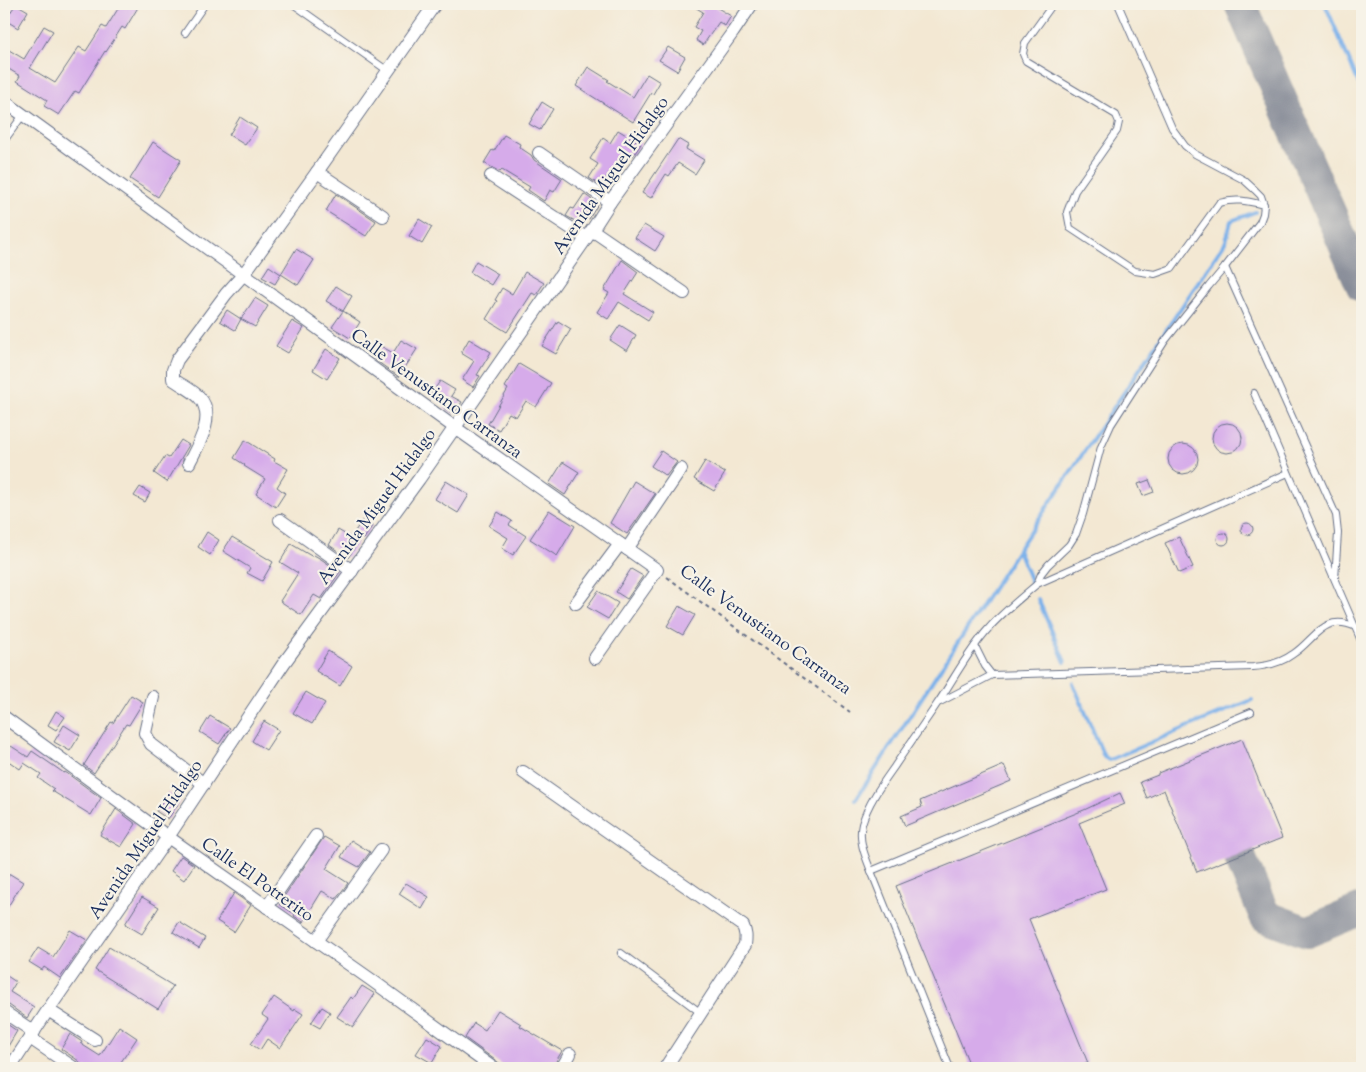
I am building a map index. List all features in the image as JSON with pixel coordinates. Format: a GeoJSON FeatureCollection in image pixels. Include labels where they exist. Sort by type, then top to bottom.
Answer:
{"type":"FeatureCollection","features":[{"type":"Feature","properties":{"kind":"street"},"geometry":{"type":"LineString","coordinates":[[189,464],[202,439],[207,416],[203,402],[198,396],[173,379],[173,370],[177,360],[226,294],[243,275],[318,172],[435,4]]}},
{"type":"Feature","properties":{"kind":"street","name":"Avenida Miguel Hidalgo"},"geometry":{"type":"LineString","coordinates":[[10,1068],[48,1010],[168,838],[284,662],[419,479],[610,202],[752,4]]}},
{"type":"Feature","properties":{"kind":"street","name":"Calle Venustiano Carranza"},"geometry":{"type":"LineString","coordinates":[[4,101],[454,428],[657,570]]}},
{"type":"Feature","properties":{"kind":"street"},"geometry":{"type":"LineString","coordinates":[[538,154],[610,202]]}},
{"type":"Feature","properties":{"kind":"street"},"geometry":{"type":"LineString","coordinates":[[318,172],[383,216]]}},
{"type":"Feature","properties":{"kind":"street"},"geometry":{"type":"LineString","coordinates":[[491,176],[684,293]]}},
{"type":"Feature","properties":{"kind":"street"},"geometry":{"type":"LineString","coordinates":[[576,603],[623,546],[681,469]]}},
{"type":"Feature","properties":{"kind":"street"},"geometry":{"type":"LineString","coordinates":[[280,520],[352,571]]}},
{"type":"Feature","properties":{"kind":"street"},"geometry":{"type":"LineString","coordinates":[[595,658],[657,570]]}},
{"type":"Feature","properties":{"kind":"street"},"geometry":{"type":"LineString","coordinates":[[153,697],[145,733],[151,744],[204,784]]}},
{"type":"Feature","properties":{"kind":"street","name":"Calle El Potrerito"},"geometry":{"type":"LineString","coordinates":[[4,717],[168,838],[493,1068]]}},
{"type":"Feature","properties":{"kind":"street"},"geometry":{"type":"LineString","coordinates":[[523,772],[743,926],[746,933],[745,944],[665,1068]]}},
{"type":"Feature","properties":{"kind":"street"},"geometry":{"type":"LineString","coordinates":[[268,907],[316,836]]}},
{"type":"Feature","properties":{"kind":"street"},"geometry":{"type":"LineString","coordinates":[[316,941],[380,850]]}},
{"type":"Feature","properties":{"kind":"street"},"geometry":{"type":"LineString","coordinates":[[48,1010],[95,1040]]}},
{"type":"Feature","properties":{"kind":"street"},"geometry":{"type":"LineString","coordinates":[[4,1012],[74,1068]]}},
{"type":"Feature","properties":{"kind":"street"},"geometry":{"type":"LineString","coordinates":[[562,1068],[570,1054]]}},
{"type":"Feature","properties":{"kind":"lane"},"geometry":{"type":"LineString","coordinates":[[185,33],[205,4]]}},
{"type":"Feature","properties":{"kind":"lane"},"geometry":{"type":"LineString","coordinates":[[293,4],[388,71]]}},
{"type":"Feature","properties":{"kind":"lane"},"geometry":{"type":"LineString","coordinates":[[1053,4],[1025,43],[1023,54],[1026,61],[1116,115],[1119,122],[1117,131],[1075,191],[1067,212],[1070,228],[1135,271],[1156,274],[1172,268],[1219,203],[1230,200],[1248,201],[1264,205]]}},
{"type":"Feature","properties":{"kind":"lane"},"geometry":{"type":"LineString","coordinates":[[1037,584],[1045,570],[1069,545],[1076,534],[1101,447],[1111,425],[1165,341],[1260,222],[1264,205],[1261,196],[1244,180],[1195,154],[1178,137],[1172,128],[1118,4]]}},
{"type":"Feature","properties":{"kind":"lane"},"geometry":{"type":"LineString","coordinates":[[4,141],[23,115]]}},
{"type":"Feature","properties":{"kind":"lane"},"geometry":{"type":"LineString","coordinates":[[1225,268],[1336,515],[1338,533],[1335,579]]}},
{"type":"Feature","properties":{"kind":"lane"},"geometry":{"type":"LineString","coordinates":[[1254,393],[1362,642]]}},
{"type":"Feature","properties":{"kind":"lane"},"geometry":{"type":"LineString","coordinates":[[950,1068],[864,854],[860,837],[862,824],[880,788],[974,646],[988,628],[1037,584],[1288,474]]}},
{"type":"Feature","properties":{"kind":"lane"},"geometry":{"type":"LineString","coordinates":[[938,702],[992,675],[1270,666],[1293,655],[1323,627],[1340,624],[1356,627]]}},
{"type":"Feature","properties":{"kind":"lane"},"geometry":{"type":"LineString","coordinates":[[974,646],[992,675]]}},
{"type":"Feature","properties":{"kind":"lane"},"geometry":{"type":"LineString","coordinates":[[871,872],[1251,712]]}},
{"type":"Feature","properties":{"kind":"lane"},"geometry":{"type":"LineString","coordinates":[[621,953],[701,1013]]}},
{"type":"Feature","properties":{"kind":"path","name":"Calle Venustiano Carranza"},"geometry":{"type":"LineString","coordinates":[[657,570],[850,712]]}},
{"type":"Feature","properties":{"kind":"building"},"geometry":{"type":"Polygon","coordinates":[[[16,4],[28,11],[18,28],[5,20],[16,4]]]}},
{"type":"Feature","properties":{"kind":"building"},"geometry":{"type":"Polygon","coordinates":[[[121,4],[140,4],[125,29],[122,27],[105,51],[79,93],[75,91],[59,115],[44,106],[47,100],[17,81],[20,76],[4,66],[4,47],[24,59],[44,26],[53,31],[30,68],[55,83],[79,47],[86,51],[102,26],[106,28],[121,4]]]}},
{"type":"Feature","properties":{"kind":"building"},"geometry":{"type":"Polygon","coordinates":[[[690,4],[711,4],[731,16],[725,26],[719,22],[703,45],[696,40],[701,31],[694,27],[703,12],[690,4]]]}},
{"type":"Feature","properties":{"kind":"building"},"geometry":{"type":"Polygon","coordinates":[[[668,47],[685,57],[677,71],[659,60],[668,47]]]}},
{"type":"Feature","properties":{"kind":"building"},"geometry":{"type":"Polygon","coordinates":[[[588,67],[633,97],[647,74],[660,82],[633,122],[576,86],[588,67]]]}},
{"type":"Feature","properties":{"kind":"building"},"geometry":{"type":"Polygon","coordinates":[[[542,102],[553,109],[540,130],[529,124],[542,102]]]}},
{"type":"Feature","properties":{"kind":"building"},"geometry":{"type":"Polygon","coordinates":[[[240,117],[257,128],[245,145],[229,135],[240,117]]]}},
{"type":"Feature","properties":{"kind":"building"},"geometry":{"type":"Polygon","coordinates":[[[618,130],[641,144],[633,156],[626,152],[613,173],[610,172],[601,186],[589,178],[598,164],[590,159],[603,138],[610,143],[618,130]]]}},
{"type":"Feature","properties":{"kind":"building"},"geometry":{"type":"Polygon","coordinates":[[[504,135],[520,144],[519,147],[531,155],[534,160],[562,179],[554,192],[550,190],[544,201],[528,190],[530,187],[502,170],[500,172],[484,163],[504,135]]]}},
{"type":"Feature","properties":{"kind":"building"},"geometry":{"type":"Polygon","coordinates":[[[678,139],[688,145],[686,149],[704,160],[695,174],[678,163],[669,176],[666,174],[651,198],[642,193],[678,139]]]}},
{"type":"Feature","properties":{"kind":"building"},"geometry":{"type":"Polygon","coordinates":[[[153,142],[181,160],[158,197],[130,179],[153,142]]]}},
{"type":"Feature","properties":{"kind":"building"},"geometry":{"type":"Polygon","coordinates":[[[336,194],[376,221],[366,236],[326,211],[336,194]]]}},
{"type":"Feature","properties":{"kind":"building"},"geometry":{"type":"Polygon","coordinates":[[[584,194],[598,204],[589,219],[582,214],[577,222],[566,216],[571,208],[574,209],[584,194]]]}},
{"type":"Feature","properties":{"kind":"building"},"geometry":{"type":"Polygon","coordinates":[[[419,219],[432,227],[422,244],[409,236],[419,219]]]}},
{"type":"Feature","properties":{"kind":"building"},"geometry":{"type":"Polygon","coordinates":[[[644,225],[664,237],[655,251],[635,238],[644,225]]]}},
{"type":"Feature","properties":{"kind":"building"},"geometry":{"type":"Polygon","coordinates":[[[296,249],[314,260],[298,285],[281,274],[296,249]]]}},
{"type":"Feature","properties":{"kind":"building"},"geometry":{"type":"Polygon","coordinates":[[[622,260],[638,272],[624,294],[653,312],[648,320],[619,302],[608,319],[597,312],[609,293],[604,290],[622,260]]]}},
{"type":"Feature","properties":{"kind":"building"},"geometry":{"type":"Polygon","coordinates":[[[476,261],[498,274],[491,285],[470,272],[476,261]]]}},
{"type":"Feature","properties":{"kind":"building"},"geometry":{"type":"Polygon","coordinates":[[[269,266],[281,274],[275,284],[262,277],[269,266]]]}},
{"type":"Feature","properties":{"kind":"building"},"geometry":{"type":"Polygon","coordinates":[[[525,272],[544,283],[536,295],[532,293],[507,332],[486,319],[497,301],[495,300],[502,288],[512,294],[525,272]]]}},
{"type":"Feature","properties":{"kind":"building"},"geometry":{"type":"Polygon","coordinates":[[[336,286],[352,296],[343,311],[326,301],[336,286]]]}},
{"type":"Feature","properties":{"kind":"building"},"geometry":{"type":"Polygon","coordinates":[[[255,298],[268,306],[255,327],[241,319],[255,298]]]}},
{"type":"Feature","properties":{"kind":"building"},"geometry":{"type":"Polygon","coordinates":[[[227,310],[241,319],[235,330],[220,321],[227,310]]]}},
{"type":"Feature","properties":{"kind":"building"},"geometry":{"type":"Polygon","coordinates":[[[343,311],[360,322],[350,338],[332,327],[343,311]]]}},
{"type":"Feature","properties":{"kind":"building"},"geometry":{"type":"Polygon","coordinates":[[[292,321],[304,328],[288,353],[276,346],[292,321]]]}},
{"type":"Feature","properties":{"kind":"building"},"geometry":{"type":"Polygon","coordinates":[[[558,321],[571,329],[556,354],[542,346],[558,321]]]}},
{"type":"Feature","properties":{"kind":"building"},"geometry":{"type":"Polygon","coordinates":[[[620,325],[636,335],[627,351],[610,340],[620,325]]]}},
{"type":"Feature","properties":{"kind":"building"},"geometry":{"type":"Polygon","coordinates":[[[469,339],[491,352],[477,375],[480,376],[473,387],[462,380],[474,361],[461,353],[469,339]]]}},
{"type":"Feature","properties":{"kind":"building"},"geometry":{"type":"Polygon","coordinates":[[[401,340],[417,349],[399,377],[371,357],[379,345],[393,353],[401,340]]]}},
{"type":"Feature","properties":{"kind":"building"},"geometry":{"type":"Polygon","coordinates":[[[326,349],[340,358],[327,379],[313,370],[326,349]]]}},
{"type":"Feature","properties":{"kind":"building"},"geometry":{"type":"Polygon","coordinates":[[[519,364],[551,383],[536,407],[526,401],[516,417],[509,413],[499,430],[488,424],[508,389],[505,387],[519,364]]]}},
{"type":"Feature","properties":{"kind":"building"},"geometry":{"type":"Polygon","coordinates":[[[440,381],[455,390],[451,396],[462,402],[454,414],[444,408],[445,405],[430,396],[440,381]]]}},
{"type":"Feature","properties":{"kind":"building"},"geometry":{"type":"Polygon","coordinates":[[[1227,423],[1238,427],[1242,438],[1238,449],[1227,453],[1216,449],[1212,438],[1216,427],[1227,423]]]}},
{"type":"Feature","properties":{"kind":"building"},"geometry":{"type":"Polygon","coordinates":[[[181,440],[189,445],[167,482],[154,473],[165,456],[169,458],[181,440]]]}},
{"type":"Feature","properties":{"kind":"building"},"geometry":{"type":"Polygon","coordinates":[[[245,440],[288,469],[277,487],[285,493],[276,507],[256,494],[265,479],[234,458],[245,440]]]}},
{"type":"Feature","properties":{"kind":"building"},"geometry":{"type":"Polygon","coordinates":[[[1183,444],[1194,448],[1198,459],[1194,470],[1183,474],[1172,470],[1168,459],[1172,448],[1183,444]]]}},
{"type":"Feature","properties":{"kind":"building"},"geometry":{"type":"Polygon","coordinates":[[[661,451],[677,462],[666,476],[651,466],[661,451]]]}},
{"type":"Feature","properties":{"kind":"building"},"geometry":{"type":"Polygon","coordinates":[[[705,461],[725,473],[714,491],[694,479],[705,461]]]}},
{"type":"Feature","properties":{"kind":"building"},"geometry":{"type":"Polygon","coordinates":[[[563,462],[579,472],[565,495],[549,484],[563,462]]]}},
{"type":"Feature","properties":{"kind":"building"},"geometry":{"type":"Polygon","coordinates":[[[1149,480],[1154,492],[1143,496],[1138,484],[1149,480]]]}},
{"type":"Feature","properties":{"kind":"building"},"geometry":{"type":"Polygon","coordinates":[[[446,481],[469,495],[458,513],[435,499],[446,481]]]}},
{"type":"Feature","properties":{"kind":"building"},"geometry":{"type":"Polygon","coordinates":[[[634,481],[655,494],[627,534],[610,523],[634,481]]]}},
{"type":"Feature","properties":{"kind":"building"},"geometry":{"type":"Polygon","coordinates":[[[140,487],[150,493],[145,502],[134,496],[140,487]]]}},
{"type":"Feature","properties":{"kind":"building"},"geometry":{"type":"Polygon","coordinates":[[[549,510],[575,526],[557,556],[530,539],[549,510]]]}},
{"type":"Feature","properties":{"kind":"building"},"geometry":{"type":"Polygon","coordinates":[[[498,512],[512,521],[509,525],[526,536],[513,555],[502,548],[508,538],[489,526],[498,512]]]}},
{"type":"Feature","properties":{"kind":"building"},"geometry":{"type":"Polygon","coordinates":[[[362,520],[372,526],[364,539],[354,533],[362,520]]]}},
{"type":"Feature","properties":{"kind":"building"},"geometry":{"type":"Polygon","coordinates":[[[1245,523],[1249,523],[1253,529],[1249,535],[1245,535],[1241,531],[1241,527],[1245,523]]]}},
{"type":"Feature","properties":{"kind":"building"},"geometry":{"type":"Polygon","coordinates":[[[338,530],[358,542],[348,558],[329,545],[338,530]]]}},
{"type":"Feature","properties":{"kind":"building"},"geometry":{"type":"Polygon","coordinates":[[[207,532],[219,540],[210,555],[198,547],[207,532]]]}},
{"type":"Feature","properties":{"kind":"building"},"geometry":{"type":"Polygon","coordinates":[[[1221,533],[1225,533],[1229,539],[1225,545],[1221,545],[1217,541],[1217,537],[1221,533]]]}},
{"type":"Feature","properties":{"kind":"building"},"geometry":{"type":"Polygon","coordinates":[[[232,537],[273,562],[262,581],[247,573],[250,568],[223,551],[232,537]]]}},
{"type":"Feature","properties":{"kind":"building"},"geometry":{"type":"Polygon","coordinates":[[[1179,537],[1193,567],[1179,573],[1165,543],[1179,537]]]}},
{"type":"Feature","properties":{"kind":"building"},"geometry":{"type":"Polygon","coordinates":[[[291,544],[313,557],[314,555],[321,559],[340,572],[321,599],[314,595],[301,615],[280,601],[298,573],[280,562],[291,544]]]}},
{"type":"Feature","properties":{"kind":"building"},"geometry":{"type":"Polygon","coordinates":[[[631,569],[643,576],[627,599],[616,592],[631,569]]]}},
{"type":"Feature","properties":{"kind":"building"},"geometry":{"type":"Polygon","coordinates":[[[598,591],[618,603],[608,619],[587,607],[598,591]]]}},
{"type":"Feature","properties":{"kind":"building"},"geometry":{"type":"Polygon","coordinates":[[[679,606],[695,615],[683,635],[667,626],[679,606]]]}},
{"type":"Feature","properties":{"kind":"building"},"geometry":{"type":"Polygon","coordinates":[[[328,651],[352,666],[340,686],[316,671],[328,651]]]}},
{"type":"Feature","properties":{"kind":"building"},"geometry":{"type":"Polygon","coordinates":[[[306,692],[325,703],[312,724],[293,713],[306,692]]]}},
{"type":"Feature","properties":{"kind":"building"},"geometry":{"type":"Polygon","coordinates":[[[131,695],[143,702],[129,725],[126,724],[94,773],[84,765],[111,722],[113,723],[131,695]]]}},
{"type":"Feature","properties":{"kind":"building"},"geometry":{"type":"Polygon","coordinates":[[[56,711],[65,717],[56,730],[48,725],[56,711]]]}},
{"type":"Feature","properties":{"kind":"building"},"geometry":{"type":"Polygon","coordinates":[[[210,716],[230,728],[219,744],[200,732],[210,716]]]}},
{"type":"Feature","properties":{"kind":"building"},"geometry":{"type":"Polygon","coordinates":[[[264,721],[279,730],[266,750],[252,741],[264,721]]]}},
{"type":"Feature","properties":{"kind":"building"},"geometry":{"type":"Polygon","coordinates":[[[64,725],[80,735],[70,751],[54,742],[64,725]]]}},
{"type":"Feature","properties":{"kind":"building"},"geometry":{"type":"Polygon","coordinates":[[[1242,739],[1282,838],[1197,872],[1164,790],[1147,798],[1140,782],[1242,739]]]}},
{"type":"Feature","properties":{"kind":"building"},"geometry":{"type":"Polygon","coordinates":[[[11,746],[28,757],[32,751],[101,798],[91,815],[52,791],[54,789],[38,778],[41,774],[24,763],[20,769],[4,758],[11,746]]]}},
{"type":"Feature","properties":{"kind":"building"},"geometry":{"type":"Polygon","coordinates":[[[1004,765],[1011,781],[905,826],[901,816],[922,807],[920,801],[1004,765]]]}},
{"type":"Feature","properties":{"kind":"building"},"geometry":{"type":"Polygon","coordinates":[[[168,793],[180,801],[168,819],[156,811],[168,793]]]}},
{"type":"Feature","properties":{"kind":"building"},"geometry":{"type":"Polygon","coordinates":[[[1120,793],[1125,804],[1079,823],[1106,889],[1029,919],[1088,1063],[1075,1068],[971,1068],[896,886],[1084,810],[1120,793]]]}},
{"type":"Feature","properties":{"kind":"building"},"geometry":{"type":"Polygon","coordinates":[[[116,809],[136,824],[121,847],[100,835],[116,809]]]}},
{"type":"Feature","properties":{"kind":"building"},"geometry":{"type":"Polygon","coordinates":[[[324,837],[340,846],[326,869],[348,883],[336,899],[322,891],[303,922],[294,916],[295,914],[279,904],[324,837]]]}},
{"type":"Feature","properties":{"kind":"building"},"geometry":{"type":"Polygon","coordinates":[[[351,840],[370,852],[359,867],[341,857],[351,840]]]}},
{"type":"Feature","properties":{"kind":"building"},"geometry":{"type":"Polygon","coordinates":[[[181,856],[194,865],[184,880],[171,871],[181,856]]]}},
{"type":"Feature","properties":{"kind":"building"},"geometry":{"type":"Polygon","coordinates":[[[10,874],[23,882],[4,913],[4,883],[10,874]]]}},
{"type":"Feature","properties":{"kind":"building"},"geometry":{"type":"Polygon","coordinates":[[[406,883],[429,897],[422,909],[399,894],[406,883]]]}},
{"type":"Feature","properties":{"kind":"building"},"geometry":{"type":"Polygon","coordinates":[[[234,893],[251,905],[234,932],[217,921],[234,893]]]}},
{"type":"Feature","properties":{"kind":"building"},"geometry":{"type":"Polygon","coordinates":[[[142,897],[159,907],[142,934],[125,924],[142,897]]]}},
{"type":"Feature","properties":{"kind":"building"},"geometry":{"type":"Polygon","coordinates":[[[179,922],[205,938],[199,948],[173,932],[179,922]]]}},
{"type":"Feature","properties":{"kind":"building"},"geometry":{"type":"Polygon","coordinates":[[[70,930],[87,940],[60,978],[44,967],[42,970],[29,962],[38,948],[53,957],[70,930]]]}},
{"type":"Feature","properties":{"kind":"building"},"geometry":{"type":"Polygon","coordinates":[[[109,947],[173,986],[158,1009],[95,970],[109,947]]]}},
{"type":"Feature","properties":{"kind":"building"},"geometry":{"type":"Polygon","coordinates":[[[4,974],[16,982],[10,992],[34,1007],[27,1018],[9,1005],[4,1004],[4,974]]]}},
{"type":"Feature","properties":{"kind":"building"},"geometry":{"type":"Polygon","coordinates":[[[362,986],[375,994],[353,1027],[337,1017],[351,997],[353,999],[362,986]]]}},
{"type":"Feature","properties":{"kind":"building"},"geometry":{"type":"Polygon","coordinates":[[[274,997],[294,1011],[295,1009],[303,1014],[280,1048],[267,1039],[260,1050],[251,1044],[268,1019],[262,1015],[274,997]]]}},
{"type":"Feature","properties":{"kind":"building"},"geometry":{"type":"Polygon","coordinates":[[[322,1007],[330,1012],[320,1028],[311,1023],[322,1007]]]}},
{"type":"Feature","properties":{"kind":"building"},"geometry":{"type":"Polygon","coordinates":[[[498,1010],[521,1024],[520,1026],[562,1051],[552,1068],[506,1068],[465,1038],[474,1023],[485,1030],[498,1010]]]}},
{"type":"Feature","properties":{"kind":"building"},"geometry":{"type":"Polygon","coordinates":[[[4,1022],[17,1031],[4,1053],[4,1022]]]}},
{"type":"Feature","properties":{"kind":"building"},"geometry":{"type":"Polygon","coordinates":[[[119,1026],[137,1038],[117,1068],[82,1068],[79,1061],[61,1049],[70,1034],[82,1042],[81,1044],[100,1056],[119,1026]]]}},
{"type":"Feature","properties":{"kind":"building"},"geometry":{"type":"Polygon","coordinates":[[[427,1037],[442,1046],[432,1063],[416,1054],[427,1037]]]}},
{"type":"Feature","properties":{"kind":"waterway"},"geometry":{"type":"LineString","coordinates":[[1325,4],[1362,91]]}},
{"type":"Feature","properties":{"kind":"waterway"},"geometry":{"type":"LineString","coordinates":[[856,799],[1018,550],[1226,241],[1231,221],[1255,212]]}},
{"type":"Feature","properties":{"kind":"waterway"},"geometry":{"type":"LineString","coordinates":[[1018,550],[1032,584]]}},
{"type":"Feature","properties":{"kind":"waterway"},"geometry":{"type":"LineString","coordinates":[[1038,599],[1065,662]]}},
{"type":"Feature","properties":{"kind":"waterway"},"geometry":{"type":"LineString","coordinates":[[1073,683],[1104,757],[1109,760],[1252,700]]}},
{"type":"Feature","properties":{"kind":"taxiway"},"geometry":{"type":"LineString","coordinates":[[1240,4],[1362,286]]}},
{"type":"Feature","properties":{"kind":"taxiway"},"geometry":{"type":"LineString","coordinates":[[1240,857],[1265,916],[1307,932],[1362,909]]}}]}
